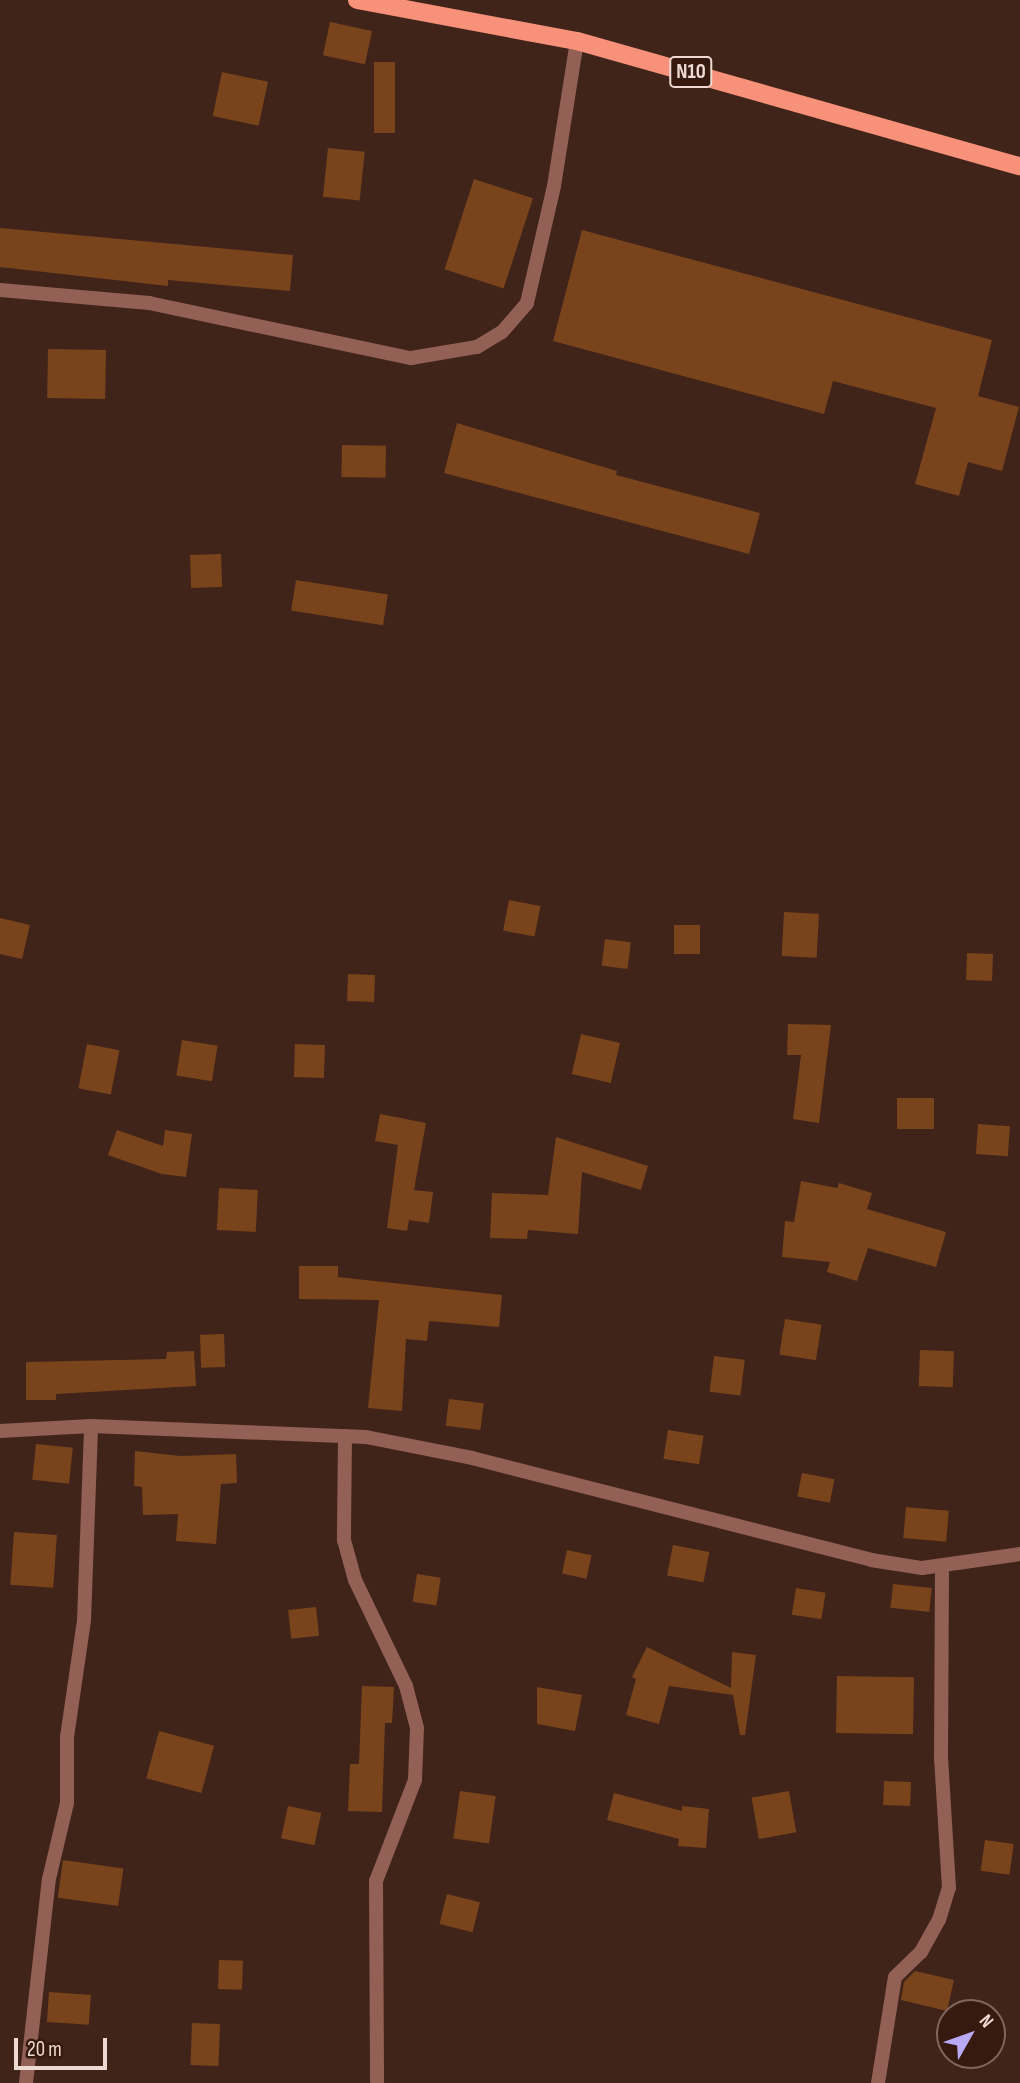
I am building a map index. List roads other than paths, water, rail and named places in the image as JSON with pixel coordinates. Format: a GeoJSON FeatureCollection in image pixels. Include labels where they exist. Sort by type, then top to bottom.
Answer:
{"type":"FeatureCollection","features":[{"type":"Feature","properties":{"kind":"main road","name":"N10"},"geometry":{"type":"LineString","coordinates":[[357,0],[577,41],[1020,166]]}},
{"type":"Feature","properties":{"kind":"street"},"geometry":{"type":"LineString","coordinates":[[0,290],[149,303],[411,358],[477,347],[502,332],[527,303],[554,186],[577,41]]}},
{"type":"Feature","properties":{"kind":"street"},"geometry":{"type":"LineString","coordinates":[[0,1431],[91,1426],[345,1436],[472,1458],[872,1560],[922,1568],[1020,1555]]}},
{"type":"Feature","properties":{"kind":"street"},"geometry":{"type":"LineString","coordinates":[[26,2083],[49,1879],[67,1802],[67,1737],[84,1620],[91,1426]]}},
{"type":"Feature","properties":{"kind":"street"},"geometry":{"type":"LineString","coordinates":[[345,1436],[344,1540],[355,1580],[406,1686],[417,1728],[415,1780],[376,1881],[377,2083]]}},
{"type":"Feature","properties":{"kind":"street"},"geometry":{"type":"LineString","coordinates":[[878,2083],[895,1977],[921,1952],[939,1920],[949,1888],[941,1759],[942,1566]]}}]}
